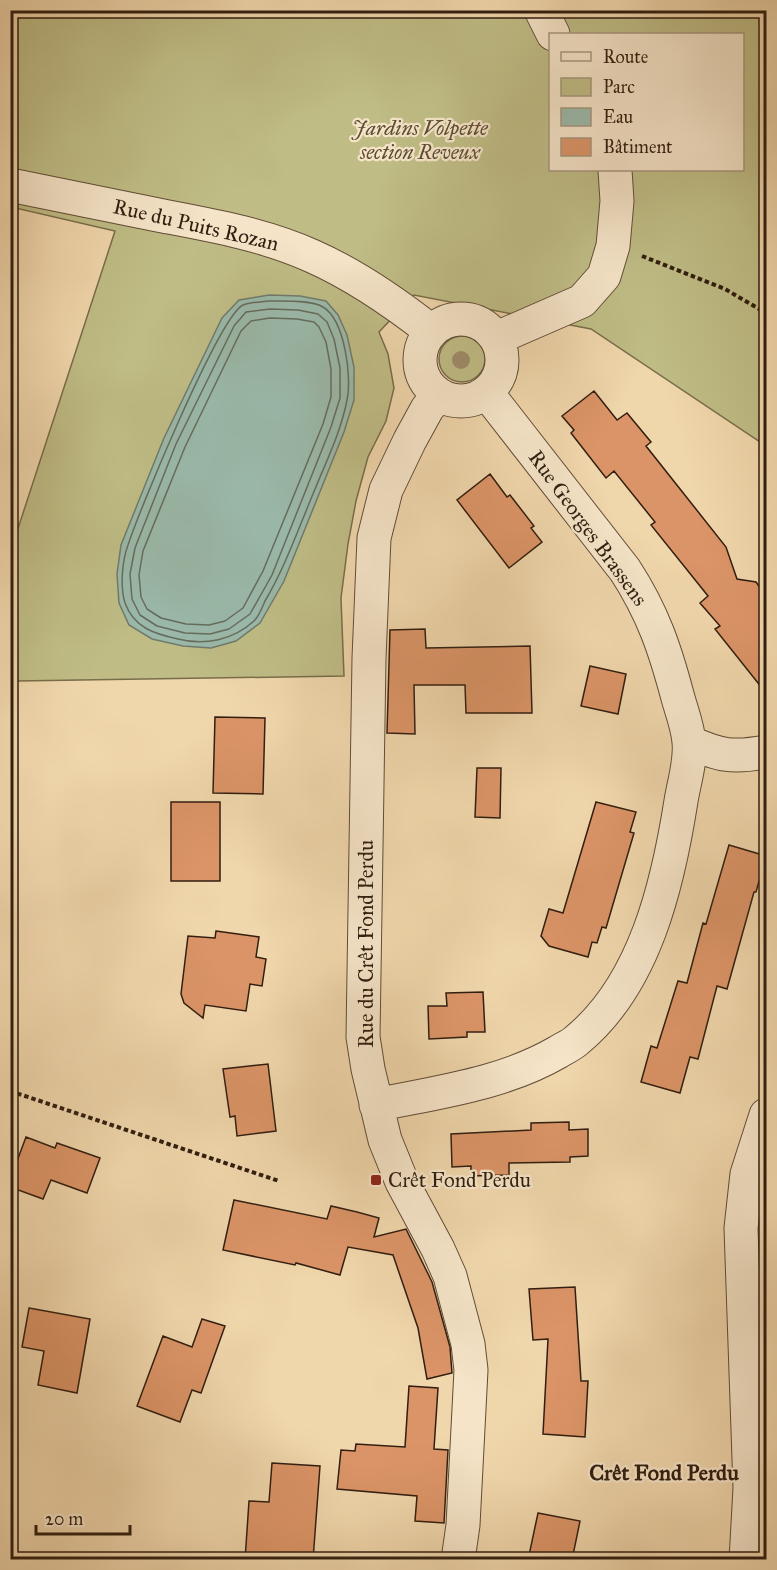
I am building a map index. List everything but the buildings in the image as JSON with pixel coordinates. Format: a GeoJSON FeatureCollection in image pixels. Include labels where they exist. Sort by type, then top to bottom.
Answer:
{"type":"FeatureCollection","features":[{"type":"Feature","properties":{"kind":"street"},"geometry":{"type":"LineString","coordinates":[[541,10],[552,33]]}},
{"type":"Feature","properties":{"kind":"street"},"geometry":{"type":"LineString","coordinates":[[497,338],[582,301],[604,276],[613,246],[617,201],[615,171]]}},
{"type":"Feature","properties":{"kind":"street","name":"Rue du Puits Rozan"},"geometry":{"type":"LineString","coordinates":[[10,185],[211,225],[266,239],[312,255],[345,272],[379,293],[431,331]]}},
{"type":"Feature","properties":{"kind":"street"},"geometry":{"type":"LineString","coordinates":[[453,319],[478,322],[497,338],[502,350],[502,367],[495,384],[487,393],[468,401],[448,399],[438,395],[429,386],[423,376],[420,352],[431,331],[441,323],[453,319]]}},
{"type":"Feature","properties":{"kind":"street","name":"Rue Georges Brassens"},"geometry":{"type":"LineString","coordinates":[[376,1105],[493,1080],[537,1064],[577,1041],[616,1000],[642,954],[676,837],[687,770],[689,742],[663,643],[640,594],[625,570],[487,393]]}},
{"type":"Feature","properties":{"kind":"street","name":"Rue du Crêt Fond Perdu"},"geometry":{"type":"LineString","coordinates":[[438,395],[427,409],[410,440],[386,490],[374,538],[369,670],[363,1037],[376,1105],[386,1140],[402,1182],[450,1276],[468,1344],[471,1370],[463,1525],[458,1560]]}},
{"type":"Feature","properties":{"kind":"street"},"geometry":{"type":"LineString","coordinates":[[689,742],[715,754],[742,756],[766,752]]}},
{"type":"Feature","properties":{"kind":"street"},"geometry":{"type":"LineString","coordinates":[[746,1560],[750,1488],[741,1228],[747,1173],[766,1115]]}},
{"type":"Feature","properties":{"kind":"path"},"geometry":{"type":"LineString","coordinates":[[613,246],[724,289],[766,313]]}},
{"type":"Feature","properties":{"kind":"path"},"geometry":{"type":"LineString","coordinates":[[10,1091],[279,1181]]}},
{"type":"Feature","properties":{"kind":"green space","name":"Jardins Volpette section Reveux"},"geometry":{"type":"Polygon","coordinates":[[[11,11],[766,11],[766,446],[591,329],[414,295],[379,332],[388,354],[394,388],[386,421],[368,457],[356,501],[348,544],[341,598],[344,676],[17,681],[11,734],[11,550],[115,231],[11,207],[11,11]]]}},
{"type":"Feature","properties":{"kind":"green space"},"geometry":{"type":"Polygon","coordinates":[[[462,336],[478,343],[485,359],[478,375],[462,382],[446,375],[439,359],[446,343],[462,336]]]}},
{"type":"Feature","properties":{"kind":"water"},"geometry":{"type":"Polygon","coordinates":[[[269,295],[300,296],[326,301],[338,315],[347,335],[354,367],[354,400],[344,432],[284,581],[260,623],[236,641],[211,648],[183,646],[152,639],[129,625],[119,603],[117,574],[121,545],[164,438],[222,318],[239,300],[269,295]]]}},
{"type":"Feature","properties":{"kind":"place","name":"Crêt Fond Perdu"},"geometry":{"type":"Point","coordinates":[376,1180]}},
{"type":"Feature","properties":{"kind":"district","name":"Crêt Fond Perdu"},"geometry":{"type":"Point","coordinates":[664,1472]}}]}
